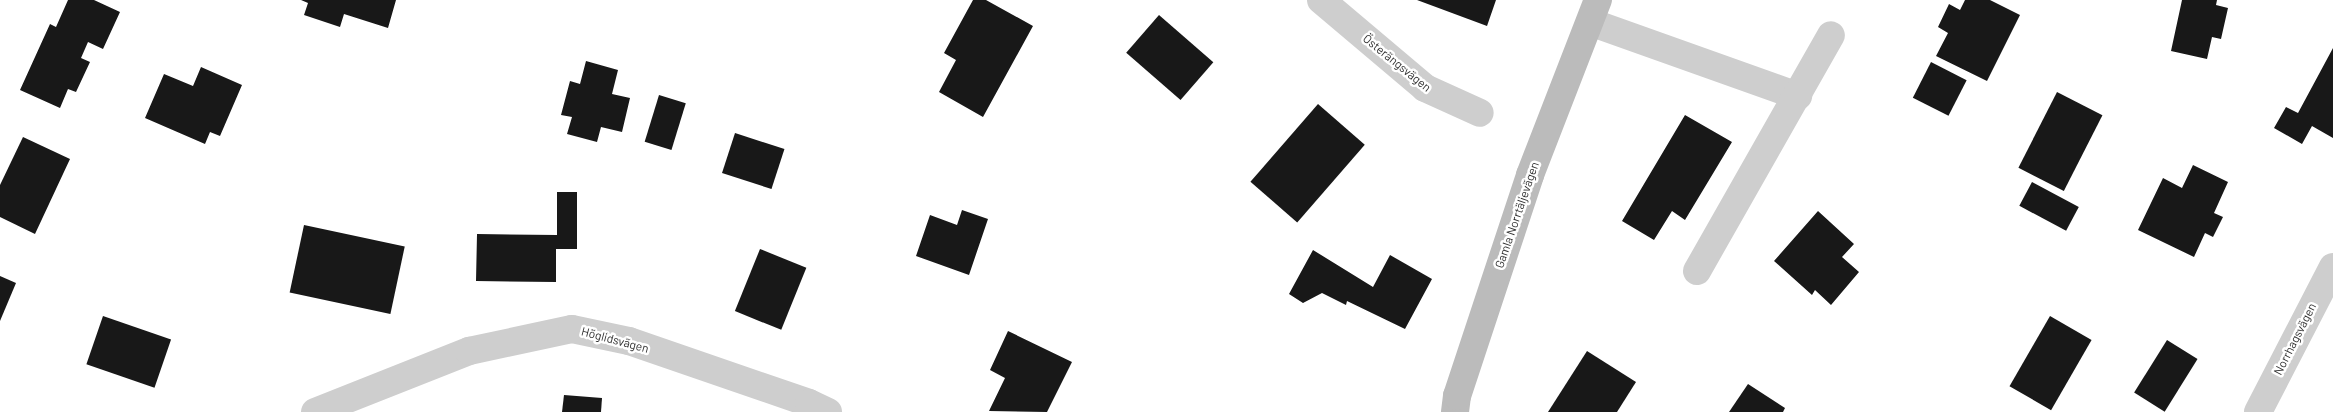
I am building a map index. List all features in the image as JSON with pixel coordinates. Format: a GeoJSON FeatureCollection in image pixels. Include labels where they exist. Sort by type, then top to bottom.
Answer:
{"type":"FeatureCollection","features":[{"type":"Feature","properties":{"kind":"street","name":"Österängsvägen"},"geometry":{"type":"LineString","coordinates":[[1321,0],[1425,88],[1480,113]]}},
{"type":"Feature","properties":{"kind":"street","name":"Gamla Norrtäljevägen"},"geometry":{"type":"LineString","coordinates":[[1455,412],[1457,396],[1530,175],[1594,11],[1798,96]]}},
{"type":"Feature","properties":{"kind":"street"},"geometry":{"type":"LineString","coordinates":[[1697,271],[1831,35]]}},
{"type":"Feature","properties":{"kind":"street","name":"Norrhagsvägen"},"geometry":{"type":"LineString","coordinates":[[2258,412],[2333,266]]}},
{"type":"Feature","properties":{"kind":"street","name":"Höglidsvägen"},"geometry":{"type":"LineString","coordinates":[[315,412],[469,351],[572,329],[629,342],[810,402],[828,412]]}},
{"type":"Feature","properties":{"kind":"building"},"geometry":{"type":"Polygon","coordinates":[[[68,0],[94,0],[120,12],[103,49],[88,42],[81,58],[90,62],[76,92],[68,89],[60,108],[20,90],[50,24],[56,27],[68,0]]]}},
{"type":"Feature","properties":{"kind":"building"},"geometry":{"type":"Polygon","coordinates":[[[301,0],[396,0],[388,28],[344,14],[340,27],[304,15],[308,3],[301,0]]]}},
{"type":"Feature","properties":{"kind":"building"},"geometry":{"type":"Polygon","coordinates":[[[973,0],[986,0],[1033,26],[983,117],[939,92],[956,60],[944,53],[973,0]]]}},
{"type":"Feature","properties":{"kind":"building"},"geometry":{"type":"Polygon","coordinates":[[[1417,0],[1496,0],[1487,26],[1417,0]]]}},
{"type":"Feature","properties":{"kind":"building"},"geometry":{"type":"Polygon","coordinates":[[[1965,0],[1990,0],[2020,15],[1987,81],[1936,56],[1948,33],[1938,27],[1949,4],[1960,10],[1965,0]]]}},
{"type":"Feature","properties":{"kind":"building"},"geometry":{"type":"Polygon","coordinates":[[[2182,0],[2217,0],[2216,5],[2228,8],[2221,39],[2212,37],[2207,59],[2171,51],[2182,0]]]}},
{"type":"Feature","properties":{"kind":"building"},"geometry":{"type":"Polygon","coordinates":[[[1159,15],[1213,62],[1181,100],[1126,53],[1159,15]]]}},
{"type":"Feature","properties":{"kind":"building"},"geometry":{"type":"Polygon","coordinates":[[[2333,48],[2333,138],[2312,126],[2302,144],[2274,128],[2286,107],[2298,113],[2333,48]]]}},
{"type":"Feature","properties":{"kind":"building"},"geometry":{"type":"Polygon","coordinates":[[[586,61],[618,70],[612,94],[630,98],[622,132],[601,127],[597,142],[567,134],[572,117],[561,115],[570,81],[580,84],[586,61]]]}},
{"type":"Feature","properties":{"kind":"building"},"geometry":{"type":"Polygon","coordinates":[[[1931,62],[1967,80],[1948,116],[1913,98],[1931,62]]]}},
{"type":"Feature","properties":{"kind":"building"},"geometry":{"type":"Polygon","coordinates":[[[201,67],[242,85],[220,136],[210,132],[205,144],[145,118],[164,74],[193,86],[201,67]]]}},
{"type":"Feature","properties":{"kind":"building"},"geometry":{"type":"Polygon","coordinates":[[[2057,92],[2102,115],[2064,191],[2018,168],[2057,92]]]}},
{"type":"Feature","properties":{"kind":"building"},"geometry":{"type":"Polygon","coordinates":[[[659,95],[686,103],[671,150],[645,142],[659,95]]]}},
{"type":"Feature","properties":{"kind":"building"},"geometry":{"type":"Polygon","coordinates":[[[1318,104],[1365,145],[1297,222],[1250,182],[1318,104]]]}},
{"type":"Feature","properties":{"kind":"building"},"geometry":{"type":"Polygon","coordinates":[[[1685,115],[1732,142],[1685,220],[1672,211],[1654,240],[1622,221],[1685,115]]]}},
{"type":"Feature","properties":{"kind":"building"},"geometry":{"type":"Polygon","coordinates":[[[735,133],[784,149],[771,189],[722,173],[735,133]]]}},
{"type":"Feature","properties":{"kind":"building"},"geometry":{"type":"Polygon","coordinates":[[[23,137],[70,159],[35,234],[0,217],[0,185],[23,137]]]}},
{"type":"Feature","properties":{"kind":"building"},"geometry":{"type":"Polygon","coordinates":[[[2193,165],[2228,182],[2214,213],[2223,217],[2213,237],[2205,233],[2194,257],[2138,230],[2163,178],[2182,188],[2193,165]]]}},
{"type":"Feature","properties":{"kind":"building"},"geometry":{"type":"Polygon","coordinates":[[[2032,182],[2079,207],[2066,231],[2019,206],[2032,182]]]}},
{"type":"Feature","properties":{"kind":"building"},"geometry":{"type":"Polygon","coordinates":[[[557,192],[577,192],[577,249],[556,249],[556,282],[476,281],[477,234],[557,235],[557,192]]]}},
{"type":"Feature","properties":{"kind":"building"},"geometry":{"type":"Polygon","coordinates":[[[962,210],[988,219],[969,275],[916,256],[930,215],[957,225],[962,210]]]}},
{"type":"Feature","properties":{"kind":"building"},"geometry":{"type":"Polygon","coordinates":[[[1818,211],[1854,244],[1842,257],[1859,272],[1831,305],[1815,290],[1812,295],[1774,261],[1818,211]]]}},
{"type":"Feature","properties":{"kind":"building"},"geometry":{"type":"Polygon","coordinates":[[[304,225],[405,246],[390,314],[290,292],[304,225]]]}},
{"type":"Feature","properties":{"kind":"building"},"geometry":{"type":"Polygon","coordinates":[[[760,249],[806,268],[781,330],[735,311],[760,249]]]}},
{"type":"Feature","properties":{"kind":"building"},"geometry":{"type":"Polygon","coordinates":[[[1313,250],[1373,287],[1390,255],[1432,279],[1405,329],[1347,301],[1346,305],[1322,293],[1303,303],[1289,294],[1313,250]]]}},
{"type":"Feature","properties":{"kind":"building"},"geometry":{"type":"Polygon","coordinates":[[[0,276],[16,283],[0,321],[0,276]]]}},
{"type":"Feature","properties":{"kind":"building"},"geometry":{"type":"Polygon","coordinates":[[[103,316],[171,339],[154,388],[86,364],[103,316]]]}},
{"type":"Feature","properties":{"kind":"building"},"geometry":{"type":"Polygon","coordinates":[[[2050,316],[2092,340],[2051,410],[2010,386],[2050,316]]]}},
{"type":"Feature","properties":{"kind":"building"},"geometry":{"type":"Polygon","coordinates":[[[1008,331],[1072,362],[1047,412],[989,411],[1005,378],[990,370],[1008,331]]]}},
{"type":"Feature","properties":{"kind":"building"},"geometry":{"type":"Polygon","coordinates":[[[2167,340],[2198,359],[2165,412],[2134,393],[2167,340]]]}},
{"type":"Feature","properties":{"kind":"building"},"geometry":{"type":"Polygon","coordinates":[[[1587,351],[1636,382],[1617,412],[1548,412],[1587,351]]]}},
{"type":"Feature","properties":{"kind":"building"},"geometry":{"type":"Polygon","coordinates":[[[1748,384],[1785,408],[1783,412],[1729,412],[1748,384]]]}},
{"type":"Feature","properties":{"kind":"building"},"geometry":{"type":"Polygon","coordinates":[[[564,395],[602,398],[601,412],[562,412],[564,395]]]}}]}
